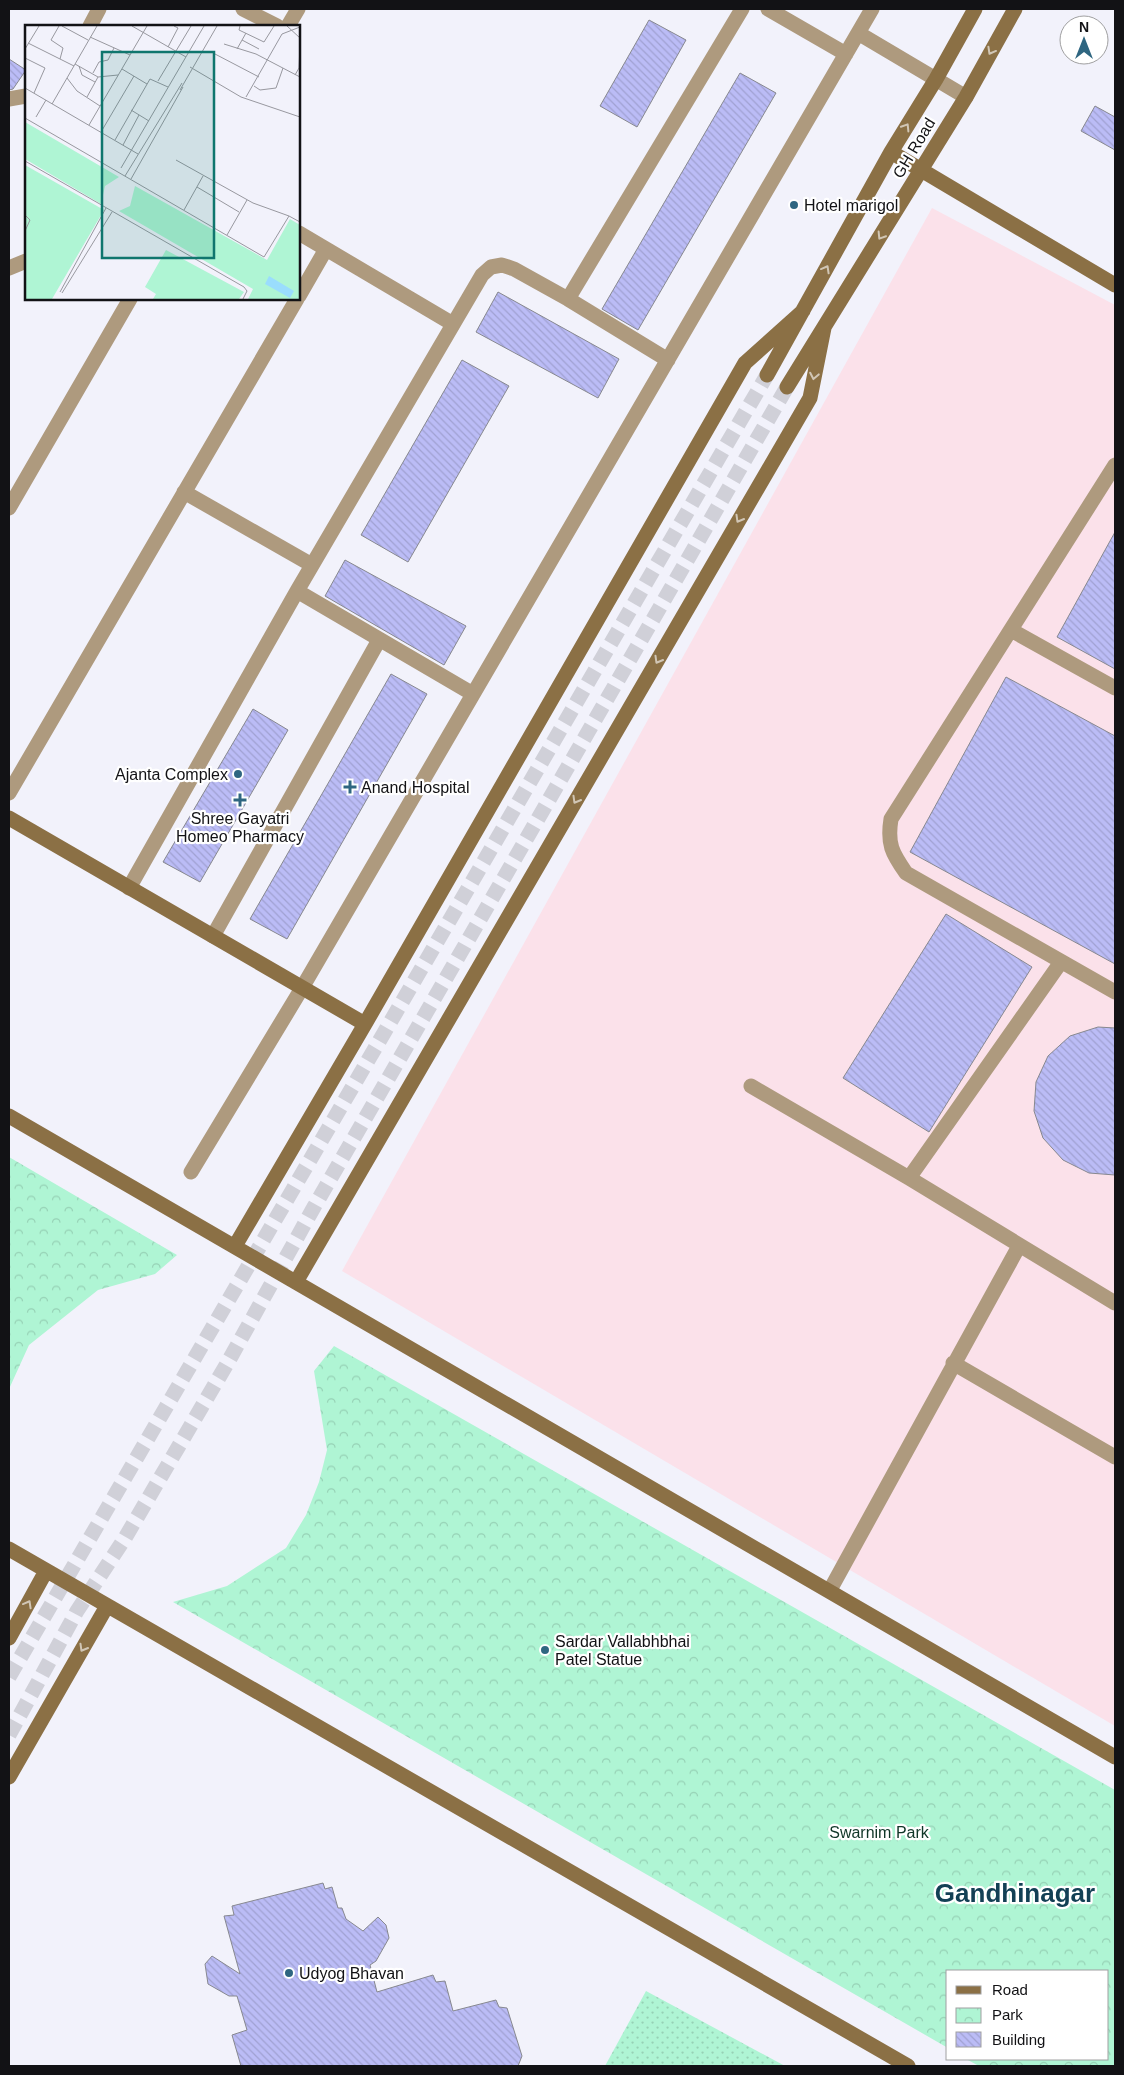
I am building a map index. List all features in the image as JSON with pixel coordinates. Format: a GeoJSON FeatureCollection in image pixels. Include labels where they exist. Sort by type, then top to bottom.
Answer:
{"type":"FeatureCollection","features":[{"type":"Feature","properties":{"kind":"street"},"geometry":{"type":"LineString","coordinates":[[91,25],[99,9]]}},
{"type":"Feature","properties":{"kind":"street"},"geometry":{"type":"LineString","coordinates":[[243,9],[275,25]]}},
{"type":"Feature","properties":{"kind":"street"},"geometry":{"type":"LineString","coordinates":[[289,25],[298,9]]}},
{"type":"Feature","properties":{"kind":"street"},"geometry":{"type":"LineString","coordinates":[[568,299],[742,9]]}},
{"type":"Feature","properties":{"kind":"street"},"geometry":{"type":"LineString","coordinates":[[768,9],[846,54]]}},
{"type":"Feature","properties":{"kind":"street"},"geometry":{"type":"LineString","coordinates":[[191,1172],[302,988],[872,9]]}},
{"type":"Feature","properties":{"kind":"street","name":"GH Road"},"geometry":{"type":"LineString","coordinates":[[767,375],[891,152],[936,79],[975,9]]}},
{"type":"Feature","properties":{"kind":"street","name":"GH Road"},"geometry":{"type":"LineString","coordinates":[[788,387],[966,97],[1015,9]]}},
{"type":"Feature","properties":{"kind":"street"},"geometry":{"type":"LineString","coordinates":[[858,33],[966,97]]}},
{"type":"Feature","properties":{"kind":"street"},"geometry":{"type":"LineString","coordinates":[[9,99],[25,96]]}},
{"type":"Feature","properties":{"kind":"street"},"geometry":{"type":"LineString","coordinates":[[891,152],[1115,285]]}},
{"type":"Feature","properties":{"kind":"street"},"geometry":{"type":"LineString","coordinates":[[300,234],[453,324]]}},
{"type":"Feature","properties":{"kind":"street"},"geometry":{"type":"LineString","coordinates":[[300,294],[326,249]]}},
{"type":"Feature","properties":{"kind":"street"},"geometry":{"type":"LineString","coordinates":[[9,268],[25,261]]}},
{"type":"Feature","properties":{"kind":"street"},"geometry":{"type":"LineString","coordinates":[[129,888],[312,565],[482,275],[491,266],[502,265],[514,269],[568,299],[668,360]]}},
{"type":"Feature","properties":{"kind":"street"},"geometry":{"type":"LineString","coordinates":[[9,508],[129,300]]}},
{"type":"Feature","properties":{"kind":"street"},"geometry":{"type":"LineString","coordinates":[[9,793],[296,300]]}},
{"type":"Feature","properties":{"kind":"street"},"geometry":{"type":"LineString","coordinates":[[235,1246],[745,364],[803,312]]}},
{"type":"Feature","properties":{"kind":"street"},"geometry":{"type":"LineString","coordinates":[[296,1282],[810,398],[824,328]]}},
{"type":"Feature","properties":{"kind":"street"},"geometry":{"type":"LineString","coordinates":[[1115,465],[891,820],[888,837],[893,854],[906,873],[1115,992]]}},
{"type":"Feature","properties":{"kind":"street"},"geometry":{"type":"LineString","coordinates":[[184,492],[312,565]]}},
{"type":"Feature","properties":{"kind":"street"},"geometry":{"type":"LineString","coordinates":[[297,591],[473,694]]}},
{"type":"Feature","properties":{"kind":"street"},"geometry":{"type":"LineString","coordinates":[[1011,630],[1115,688]]}},
{"type":"Feature","properties":{"kind":"street"},"geometry":{"type":"LineString","coordinates":[[213,936],[379,640]]}},
{"type":"Feature","properties":{"kind":"street"},"geometry":{"type":"LineString","coordinates":[[9,818],[365,1024]]}},
{"type":"Feature","properties":{"kind":"street"},"geometry":{"type":"LineString","coordinates":[[909,1178],[1061,962]]}},
{"type":"Feature","properties":{"kind":"street"},"geometry":{"type":"LineString","coordinates":[[751,1086],[909,1178],[1115,1303]]}},
{"type":"Feature","properties":{"kind":"street"},"geometry":{"type":"LineString","coordinates":[[9,1116],[830,1590],[1115,1757]]}},
{"type":"Feature","properties":{"kind":"street"},"geometry":{"type":"LineString","coordinates":[[830,1590],[953,1363],[1019,1246]]}},
{"type":"Feature","properties":{"kind":"street"},"geometry":{"type":"LineString","coordinates":[[953,1363],[1115,1456]]}},
{"type":"Feature","properties":{"kind":"street"},"geometry":{"type":"LineString","coordinates":[[9,1549],[908,2066]]}},
{"type":"Feature","properties":{"kind":"street"},"geometry":{"type":"LineString","coordinates":[[9,1638],[46,1571]]}},
{"type":"Feature","properties":{"kind":"street"},"geometry":{"type":"LineString","coordinates":[[9,1777],[107,1606]]}},
{"type":"Feature","properties":{"kind":"shaded area"},"geometry":{"type":"Polygon","coordinates":[[[932,208],[1115,305],[1115,1726],[342,1271],[932,208]]]}},
{"type":"Feature","properties":{"kind":"green space"},"geometry":{"type":"Polygon","coordinates":[[[9,1157],[177,1255],[155,1274],[98,1290],[29,1345],[9,1389],[9,1157]]]}},
{"type":"Feature","properties":{"kind":"green space","name":"Swarnim Park"},"geometry":{"type":"Polygon","coordinates":[[[334,1346],[1115,1790],[1115,2066],[979,2066],[968,2060],[1109,2060],[1109,1970],[946,1970],[946,2047],[173,1602],[227,1586],[286,1548],[306,1515],[319,1482],[327,1450],[314,1371],[334,1346]]]}},
{"type":"Feature","properties":{"kind":"green space"},"geometry":{"type":"Polygon","coordinates":[[[646,1991],[785,2066],[605,2066],[646,1991]]]}},
{"type":"Feature","properties":{"kind":"building"},"geometry":{"type":"Polygon","coordinates":[[[649,20],[686,40],[637,127],[600,106],[649,20]]]}},
{"type":"Feature","properties":{"kind":"building"},"geometry":{"type":"Polygon","coordinates":[[[9,59],[25,69],[25,71],[13,89],[9,90],[9,59]]]}},
{"type":"Feature","properties":{"kind":"building"},"geometry":{"type":"Polygon","coordinates":[[[740,73],[776,93],[638,330],[602,309],[740,73]]]}},
{"type":"Feature","properties":{"kind":"building"},"geometry":{"type":"Polygon","coordinates":[[[1095,106],[1115,117],[1115,150],[1081,131],[1095,106]]]}},
{"type":"Feature","properties":{"kind":"building"},"geometry":{"type":"Polygon","coordinates":[[[498,292],[619,359],[598,398],[476,332],[498,292]]]}},
{"type":"Feature","properties":{"kind":"building"},"geometry":{"type":"Polygon","coordinates":[[[462,360],[509,386],[408,562],[361,535],[462,360]]]}},
{"type":"Feature","properties":{"kind":"building"},"geometry":{"type":"Polygon","coordinates":[[[1115,532],[1115,669],[1057,637],[1115,532]]]}},
{"type":"Feature","properties":{"kind":"building"},"geometry":{"type":"Polygon","coordinates":[[[345,560],[466,626],[444,665],[325,596],[345,560]]]}},
{"type":"Feature","properties":{"kind":"building"},"geometry":{"type":"Polygon","coordinates":[[[391,674],[427,694],[287,939],[250,919],[391,674]]]}},
{"type":"Feature","properties":{"kind":"building"},"geometry":{"type":"Polygon","coordinates":[[[1006,677],[1115,736],[1115,964],[910,852],[1006,677]]]}},
{"type":"Feature","properties":{"kind":"building"},"geometry":{"type":"Polygon","coordinates":[[[253,709],[288,730],[200,882],[163,862],[253,709]]]}},
{"type":"Feature","properties":{"kind":"building"},"geometry":{"type":"Polygon","coordinates":[[[946,914],[1032,967],[929,1132],[843,1078],[946,914]]]}},
{"type":"Feature","properties":{"kind":"building"},"geometry":{"type":"Polygon","coordinates":[[[1098,1027],[1115,1028],[1115,1175],[1089,1173],[1063,1160],[1043,1138],[1034,1111],[1036,1082],[1048,1056],[1070,1036],[1098,1027]]]}},
{"type":"Feature","properties":{"kind":"building","name":"Udyog Bhavan"},"geometry":{"type":"Polygon","coordinates":[[[323,1883],[325,1889],[332,1887],[338,1908],[342,1908],[346,1919],[363,1931],[378,1917],[386,1925],[389,1938],[376,1961],[370,1965],[377,1992],[433,1975],[436,1982],[445,1981],[453,2011],[496,2000],[499,2007],[507,2008],[522,2056],[518,2066],[241,2066],[232,2035],[247,2030],[237,1996],[229,1996],[208,1984],[205,1964],[212,1956],[240,1974],[224,1916],[234,1915],[232,1906],[323,1883]]]}},
{"type":"Feature","properties":{"kind":"tunnel"},"geometry":{"type":"LineString","coordinates":[[9,1677],[767,375]]}},
{"type":"Feature","properties":{"kind":"tunnel"},"geometry":{"type":"LineString","coordinates":[[9,1735],[77,1611],[125,1538],[228,1362],[314,1207],[787,387]]}},
{"type":"Feature","properties":{"kind":"place","name":"Hotel marigol"},"geometry":{"type":"Point","coordinates":[794,205]}},
{"type":"Feature","properties":{"kind":"place","name":"Ajanta Complex"},"geometry":{"type":"Point","coordinates":[238,774]}},
{"type":"Feature","properties":{"kind":"place","name":"Anand Hospital"},"geometry":{"type":"Point","coordinates":[350,787]}},
{"type":"Feature","properties":{"kind":"place","name":"Shree Gayatri Homeo Pharmacy"},"geometry":{"type":"Point","coordinates":[240,800]}},
{"type":"Feature","properties":{"kind":"place","name":"Sardar Vallabhbhai Patel Statue"},"geometry":{"type":"Point","coordinates":[545,1650]}},
{"type":"Feature","properties":{"kind":"place","name":"Udyog Bhavan"},"geometry":{"type":"Point","coordinates":[289,1973]}},
{"type":"Feature","properties":{"kind":"district","name":"Gandhinagar"},"geometry":{"type":"Point","coordinates":[1015,1893]}}]}
